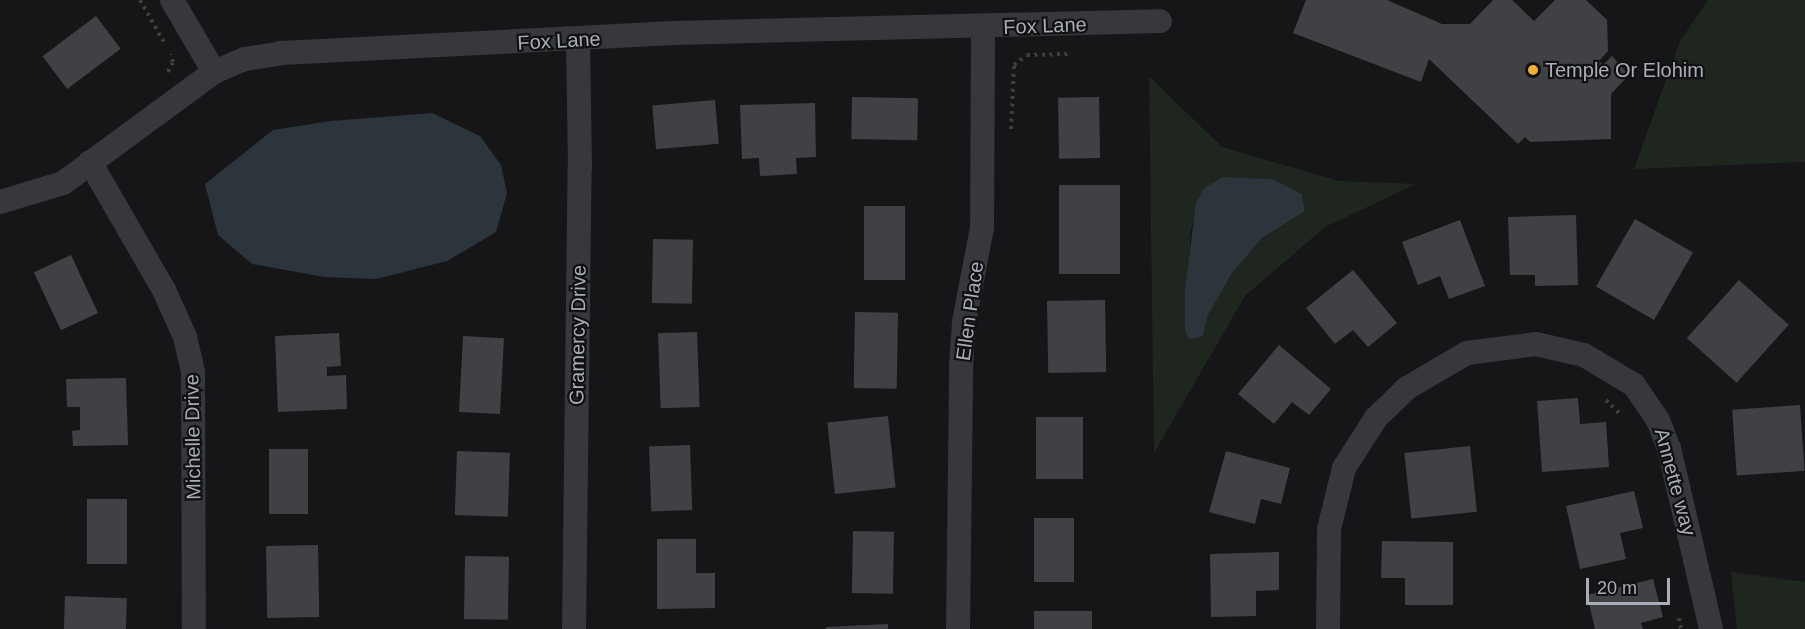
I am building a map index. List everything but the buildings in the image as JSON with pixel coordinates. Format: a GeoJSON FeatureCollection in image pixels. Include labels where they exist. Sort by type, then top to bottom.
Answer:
{"type":"FeatureCollection","features":[{"type":"Feature","properties":{"kind":"street"},"geometry":{"type":"LineString","coordinates":[[172,0],[214,72]]}},
{"type":"Feature","properties":{"kind":"street","name":"Fox Lane"},"geometry":{"type":"LineString","coordinates":[[0,202],[63,183],[214,72],[245,59],[281,53],[578,41],[674,33],[982,28],[1160,21]]}},
{"type":"Feature","properties":{"kind":"street","name":"Ellen Place"},"geometry":{"type":"LineString","coordinates":[[958,629],[961,367],[964,322],[982,228],[982,28]]}},
{"type":"Feature","properties":{"kind":"street","name":"Gramercy Drive"},"geometry":{"type":"LineString","coordinates":[[574,629],[578,41]]}},
{"type":"Feature","properties":{"kind":"street","name":"Michelle Drive"},"geometry":{"type":"LineString","coordinates":[[90,162],[164,290],[185,337],[191,364],[194,629]]}},
{"type":"Feature","properties":{"kind":"street","name":"Annette way"},"geometry":{"type":"LineString","coordinates":[[1328,629],[1329,529],[1344,468],[1376,418],[1407,388],[1467,353],[1536,344],[1584,355],[1634,385],[1658,420],[1669,448],[1711,629]]}},
{"type":"Feature","properties":{"kind":"path"},"geometry":{"type":"LineString","coordinates":[[140,0],[171,55],[170,70],[162,78]]}},
{"type":"Feature","properties":{"kind":"path"},"geometry":{"type":"LineString","coordinates":[[1011,137],[1014,65],[1028,55],[1069,54]]}},
{"type":"Feature","properties":{"kind":"path"},"geometry":{"type":"LineString","coordinates":[[1601,395],[1622,417]]}},
{"type":"Feature","properties":{"kind":"shaded area"},"geometry":{"type":"Polygon","coordinates":[[[1708,0],[1805,0],[1805,162],[1634,169],[1680,41],[1708,0]]]}},
{"type":"Feature","properties":{"kind":"shaded area"},"geometry":{"type":"Polygon","coordinates":[[[1149,76],[1222,147],[1339,181],[1416,184],[1325,227],[1245,296],[1154,453],[1149,76]],[[1223,177],[1191,227],[1185,330],[1203,336],[1208,315],[1232,273],[1262,238],[1305,211],[1302,194],[1273,179],[1223,177]]]}},
{"type":"Feature","properties":{"kind":"shaded area"},"geometry":{"type":"Polygon","coordinates":[[[432,113],[480,136],[501,165],[507,193],[496,232],[447,261],[376,279],[324,277],[252,264],[218,235],[205,184],[273,130],[331,121],[432,113]]]}},
{"type":"Feature","properties":{"kind":"shaded area"},"geometry":{"type":"Polygon","coordinates":[[[1223,177],[1273,179],[1302,194],[1305,211],[1262,238],[1232,273],[1208,315],[1203,336],[1189,339],[1185,330],[1185,290],[1196,203],[1204,188],[1223,177]]]}},
{"type":"Feature","properties":{"kind":"shaded area"},"geometry":{"type":"Polygon","coordinates":[[[1731,572],[1805,582],[1805,629],[1737,629],[1731,572]]]}},
{"type":"Feature","properties":{"kind":"place","name":"Temple Or Elohim"},"geometry":{"type":"Point","coordinates":[1533,70]}}]}
